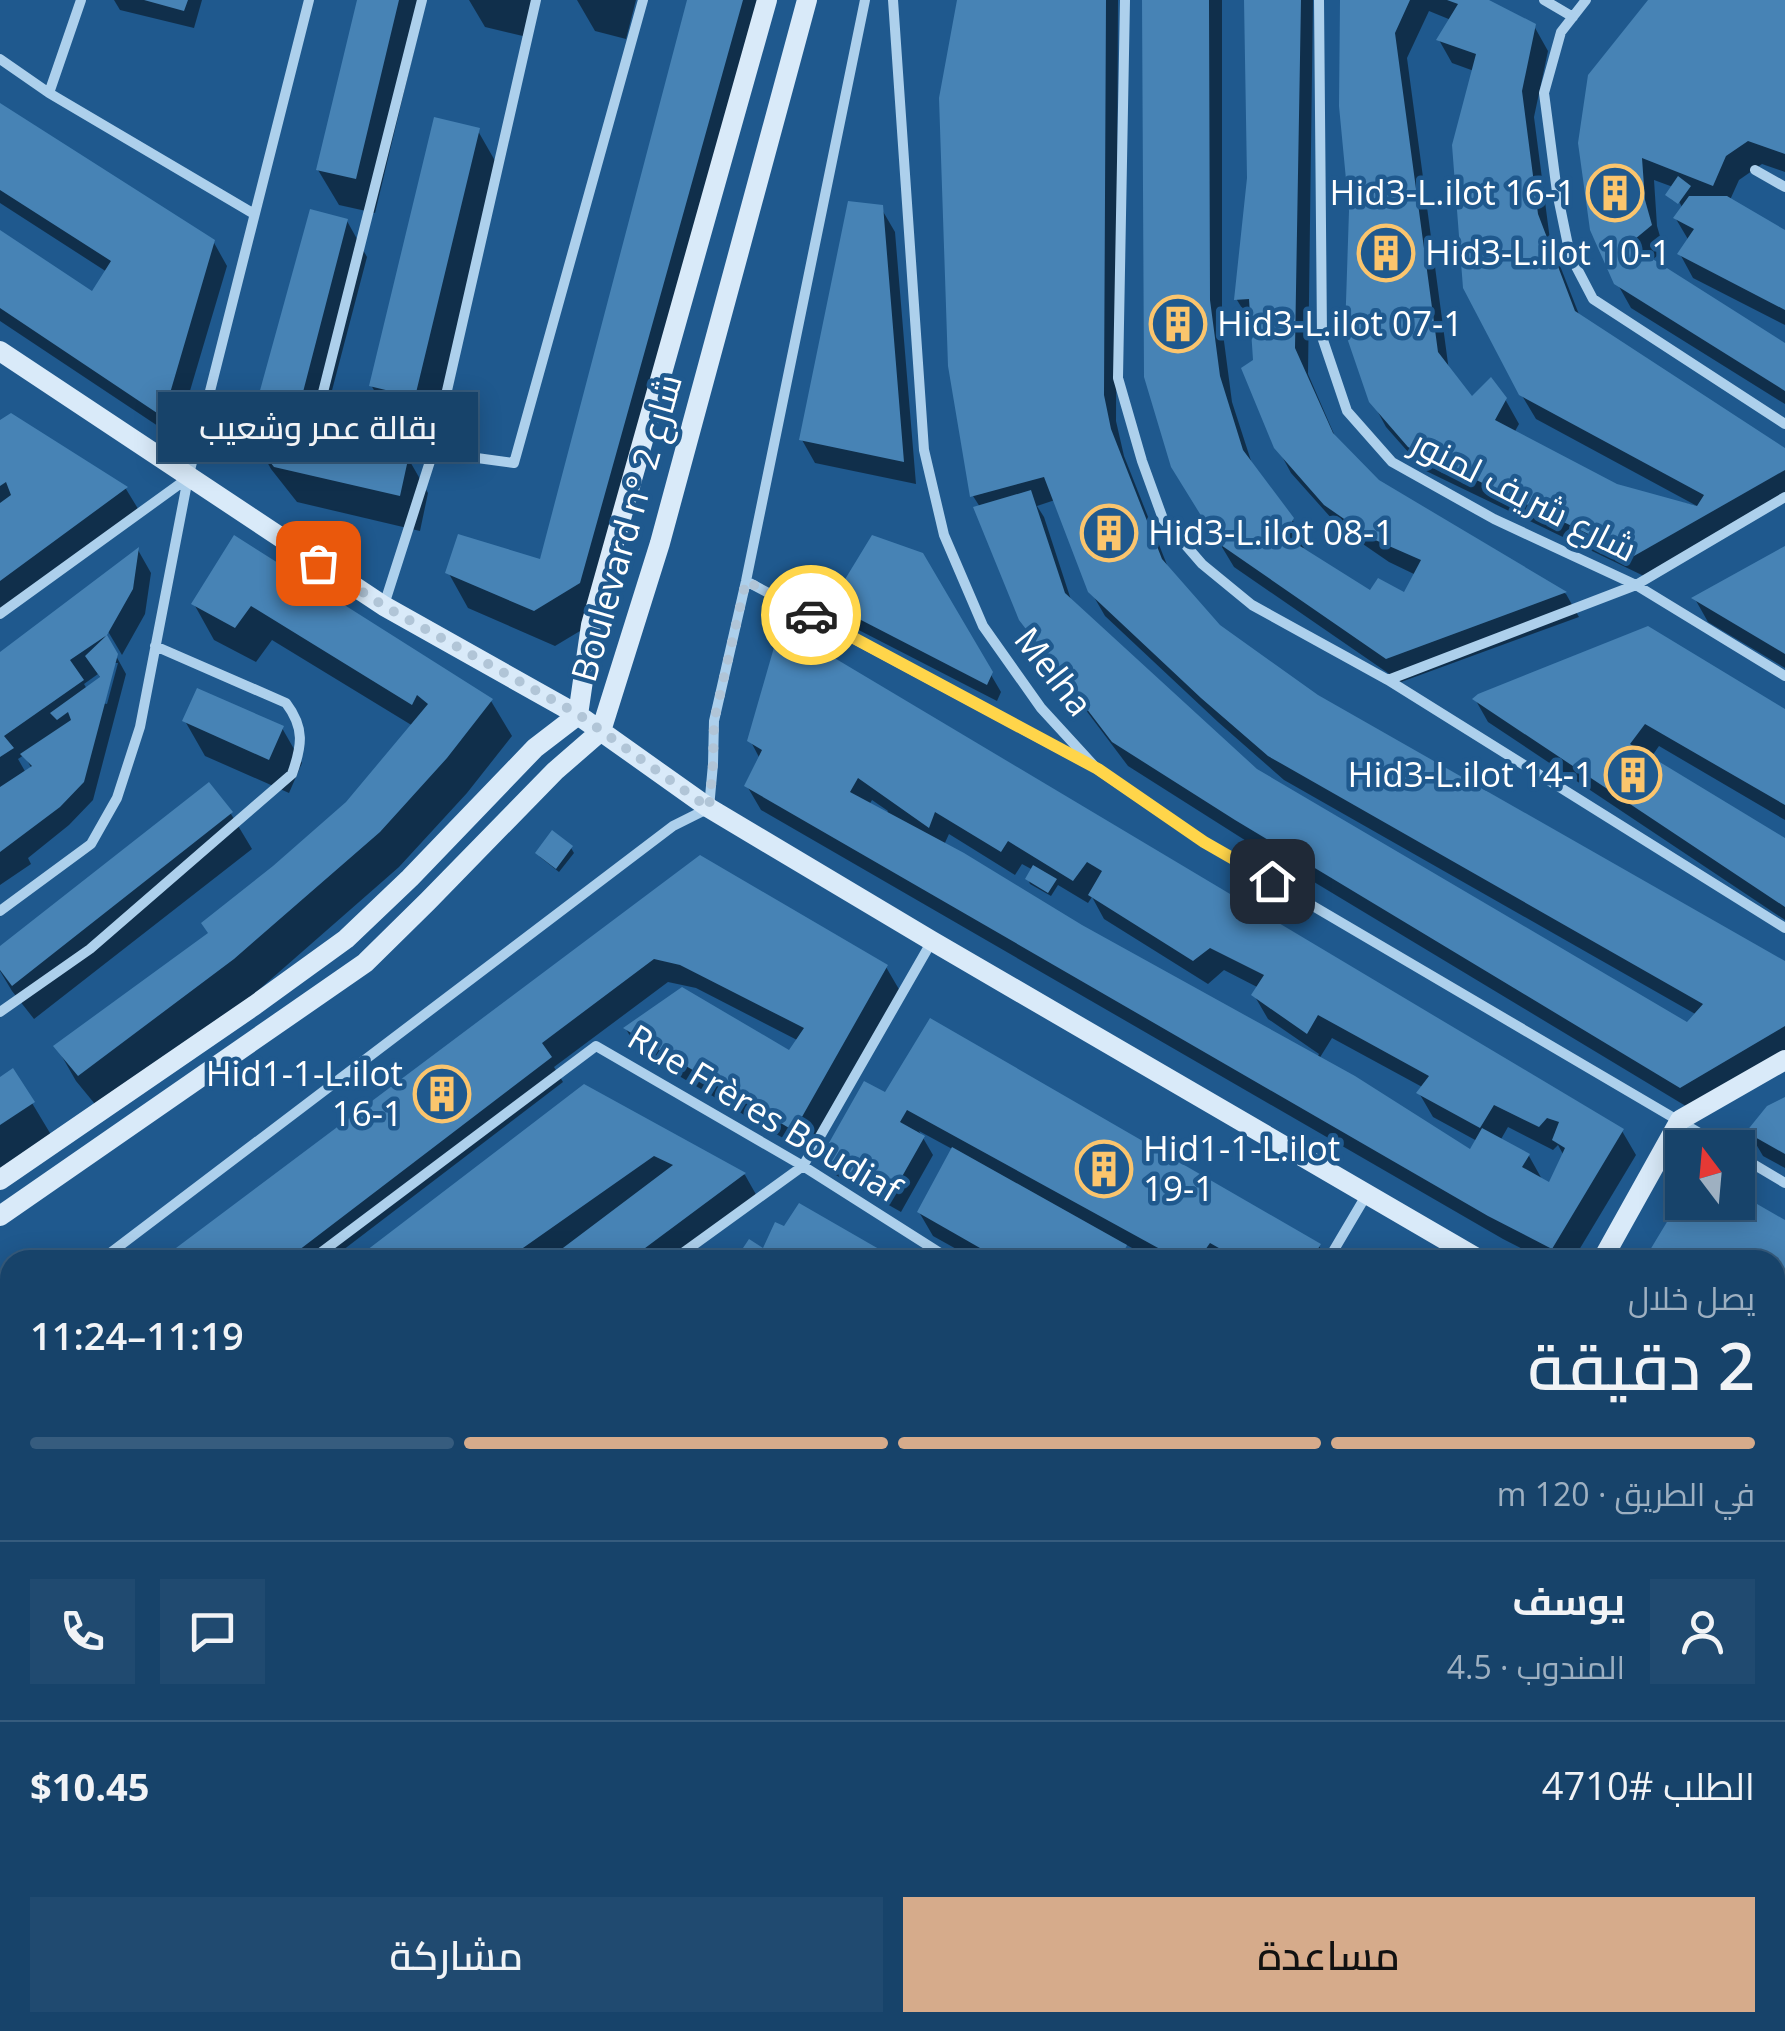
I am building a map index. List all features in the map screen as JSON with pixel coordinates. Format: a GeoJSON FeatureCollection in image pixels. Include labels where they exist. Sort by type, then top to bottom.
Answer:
{"type":"FeatureCollection","features":[{"type":"Feature","properties":{"kind":"main road","name":"Boulevard n° شارع 2"},"geometry":{"type":"LineString","coordinates":[[0,1180],[346,940],[536,748],[578,714],[591,625],[768,0]]}},
{"type":"Feature","properties":{"kind":"main road","name":"Boulevard n° شارع 2"},"geometry":{"type":"LineString","coordinates":[[0,1216],[364,962],[554,771],[601,731],[660,543],[807,0]]}},
{"type":"Feature","properties":{"kind":"main road"},"geometry":{"type":"LineString","coordinates":[[4,359],[384,606],[578,714],[709,808],[1463,1250]]}},
{"type":"Feature","properties":{"kind":"main road"},"geometry":{"type":"LineString","coordinates":[[1608,1250],[1680,1120],[1785,1060]]}},
{"type":"Feature","properties":{"kind":"street"},"geometry":{"type":"LineString","coordinates":[[49,93],[81,0]]}},
{"type":"Feature","properties":{"kind":"street"},"geometry":{"type":"LineString","coordinates":[[0,910],[91,844],[116,798],[140,727],[188,478],[309,0]]}},
{"type":"Feature","properties":{"kind":"street"},"geometry":{"type":"LineString","coordinates":[[422,0],[315,424],[433,452],[514,464],[644,0]]}},
{"type":"Feature","properties":{"kind":"street"},"geometry":{"type":"LineString","coordinates":[[384,606],[433,452],[536,0]]}},
{"type":"Feature","properties":{"kind":"street"},"geometry":{"type":"LineString","coordinates":[[114,1250],[672,826],[709,808],[714,721],[864,0]]}},
{"type":"Feature","properties":{"kind":"street","name":"Melha"},"geometry":{"type":"LineString","coordinates":[[893,0],[924,450],[944,535],[983,626],[1041,708],[1098,769],[1204,842],[1696,1130]]}},
{"type":"Feature","properties":{"kind":"street"},"geometry":{"type":"LineString","coordinates":[[1125,0],[1118,378],[1163,519],[1202,564],[1252,605],[1388,680],[1785,928]]}},
{"type":"Feature","properties":{"kind":"street","name":"شارع شريف لمنور"},"geometry":{"type":"LineString","coordinates":[[1319,0],[1322,336],[1348,411],[1392,462],[1494,518],[1636,585],[1785,676]]}},
{"type":"Feature","properties":{"kind":"street"},"geometry":{"type":"LineString","coordinates":[[1544,0],[1574,16]]}},
{"type":"Feature","properties":{"kind":"street"},"geometry":{"type":"LineString","coordinates":[[1586,0],[1561,32],[1544,93],[1570,255],[1593,299],[1785,424]]}},
{"type":"Feature","properties":{"kind":"street"},"geometry":{"type":"LineString","coordinates":[[0,58],[49,93],[254,214]]}},
{"type":"Feature","properties":{"kind":"street"},"geometry":{"type":"LineString","coordinates":[[1755,170],[1785,187]]}},
{"type":"Feature","properties":{"kind":"street"},"geometry":{"type":"LineString","coordinates":[[0,614],[188,478]]}},
{"type":"Feature","properties":{"kind":"street"},"geometry":{"type":"LineString","coordinates":[[1388,680],[1636,585],[1785,497]]}},
{"type":"Feature","properties":{"kind":"street"},"geometry":{"type":"LineString","coordinates":[[746,581],[1098,769]]}},
{"type":"Feature","properties":{"kind":"street"},"geometry":{"type":"LineString","coordinates":[[0,1012],[90,949],[292,774],[300,738],[298,719],[286,703],[155,646]]}},
{"type":"Feature","properties":{"kind":"street"},"geometry":{"type":"LineString","coordinates":[[685,1250],[803,1166],[932,941]]}},
{"type":"Feature","properties":{"kind":"street","name":"Rue Frères Boudiaf"},"geometry":{"type":"LineString","coordinates":[[325,1250],[596,1046],[803,1166],[935,1250]]}},
{"type":"Feature","properties":{"kind":"street"},"geometry":{"type":"LineString","coordinates":[[1755,1165],[1785,1184]]}},
{"type":"Feature","properties":{"kind":"street"},"geometry":{"type":"LineString","coordinates":[[1334,1250],[1367,1194]]}},
{"type":"Feature","properties":{"kind":"street"},"geometry":{"type":"LineString","coordinates":[[688,1248],[692,1250]]}},
{"type":"Feature","properties":{"kind":"building"},"geometry":{"type":"Polygon","coordinates":[[[144,0],[188,0],[184,11],[144,0]]]}},
{"type":"Feature","properties":{"kind":"building"},"geometry":{"type":"Polygon","coordinates":[[[357,0],[399,0],[356,179],[316,170],[357,0]]]}},
{"type":"Feature","properties":{"kind":"building"},"geometry":{"type":"Polygon","coordinates":[[[687,0],[743,0],[580,583],[534,611],[445,573],[458,534],[540,559],[687,0]]]}},
{"type":"Feature","properties":{"kind":"building","name":"Hid3-L.ilot 08-1"},"geometry":{"type":"Polygon","coordinates":[[[957,0],[1106,0],[1104,395],[1111,429],[1162,559],[1220,625],[1318,695],[1785,961],[1785,1026],[1680,1088],[1112,742],[1019,620],[973,507],[1031,490],[1065,593],[1257,769],[1687,1022],[1703,1004],[1268,756],[1088,592],[1044,477],[970,497],[948,366],[939,98],[957,0]]]}},
{"type":"Feature","properties":{"kind":"building","name":"Hid3-L.ilot 07-1"},"geometry":{"type":"Polygon","coordinates":[[[1142,0],[1209,0],[1210,300],[1220,376],[1243,450],[1294,518],[1284,536],[1370,590],[1378,578],[1404,592],[1421,560],[1373,539],[1324,505],[1274,448],[1241,368],[1253,360],[1249,299],[1234,300],[1247,178],[1244,0],[1301,0],[1295,348],[1333,433],[1379,480],[1567,592],[1386,659],[1218,543],[1171,467],[1144,377],[1142,0]]]}},
{"type":"Feature","properties":{"kind":"building"},"geometry":{"type":"Polygon","coordinates":[[[1340,0],[1410,0],[1395,33],[1438,352],[1472,396],[1491,377],[1507,398],[1495,420],[1617,484],[1697,506],[1704,495],[1519,395],[1463,288],[1452,145],[1476,54],[1436,40],[1458,4],[1447,0],[1489,0],[1536,24],[1522,91],[1538,214],[1575,311],[1785,448],[1785,470],[1634,556],[1408,447],[1369,402],[1345,332],[1349,211],[1339,106],[1340,0]]]}},
{"type":"Feature","properties":{"kind":"building","name":"Hid3-L.ilot 16-1"},"geometry":{"type":"Polygon","coordinates":[[[1648,0],[1785,0],[1785,154],[1748,141],[1726,156],[1713,186],[1642,158],[1645,200],[1652,225],[1629,244],[1785,343],[1785,391],[1614,284],[1590,230],[1578,143],[1588,75],[1648,0]]]}},
{"type":"Feature","properties":{"kind":"building"},"geometry":{"type":"Polygon","coordinates":[[[0,103],[215,240],[163,417],[0,308],[0,230],[92,291],[111,261],[0,190],[0,103]]]}},
{"type":"Feature","properties":{"kind":"building"},"geometry":{"type":"Polygon","coordinates":[[[434,117],[480,128],[415,397],[369,386],[434,117]]]}},
{"type":"Feature","properties":{"kind":"building"},"geometry":{"type":"Polygon","coordinates":[[[1678,176],[1691,186],[1678,204],[1665,195],[1678,176]]]}},
{"type":"Feature","properties":{"kind":"building","name":"Hid3-L.ilot 16-1"},"geometry":{"type":"Polygon","coordinates":[[[1689,196],[1727,196],[1785,230],[1785,310],[1677,254],[1694,229],[1673,218],[1689,196]]]}},
{"type":"Feature","properties":{"kind":"building"},"geometry":{"type":"Polygon","coordinates":[[[848,201],[883,205],[904,462],[799,440],[848,201]]]}},
{"type":"Feature","properties":{"kind":"building"},"geometry":{"type":"Polygon","coordinates":[[[310,209],[348,219],[296,419],[318,437],[409,455],[400,496],[274,467],[248,434],[310,209]]]}},
{"type":"Feature","properties":{"kind":"building"},"geometry":{"type":"Polygon","coordinates":[[[11,413],[128,487],[0,581],[0,503],[11,495],[6,482],[0,486],[0,420],[11,413]]]}},
{"type":"Feature","properties":{"kind":"building"},"geometry":{"type":"Polygon","coordinates":[[[234,535],[493,699],[447,758],[380,832],[234,959],[78,1076],[53,1046],[208,933],[201,923],[346,802],[428,704],[417,695],[412,705],[251,606],[235,628],[191,604],[234,535]]]}},
{"type":"Feature","properties":{"kind":"building"},"geometry":{"type":"Polygon","coordinates":[[[872,535],[923,553],[993,672],[987,685],[830,604],[872,535]]]}},
{"type":"Feature","properties":{"kind":"building"},"geometry":{"type":"Polygon","coordinates":[[[1785,546],[1785,654],[1691,598],[1785,546]]]}},
{"type":"Feature","properties":{"kind":"building"},"geometry":{"type":"Polygon","coordinates":[[[139,547],[133,589],[107,635],[70,660],[84,680],[4,736],[14,748],[0,757],[0,652],[139,547]]]}},
{"type":"Feature","properties":{"kind":"building","name":"Hid3-L.ilot 14-1"},"geometry":{"type":"Polygon","coordinates":[[[1648,626],[1785,709],[1785,805],[1645,724],[1630,744],[1785,838],[1785,907],[1472,699],[1648,626]]]}},
{"type":"Feature","properties":{"kind":"building"},"geometry":{"type":"Polygon","coordinates":[[[779,630],[800,642],[792,656],[804,661],[811,644],[1624,1129],[1552,1249],[1488,1216],[744,786],[762,750],[747,741],[779,630]],[[858,778],[850,792],[1355,1076],[1470,1149],[1482,1128],[1530,1154],[1522,1167],[1549,1182],[1565,1148],[1552,1140],[1559,1122],[1547,1118],[1539,1127],[1494,1105],[1480,1128],[1416,1093],[1429,1076],[1318,1015],[1307,1034],[1251,995],[1264,975],[1210,948],[1193,961],[1088,895],[1102,871],[1087,862],[1073,881],[1008,841],[1001,852],[935,812],[929,828],[858,778]]]}},
{"type":"Feature","properties":{"kind":"building"},"geometry":{"type":"Polygon","coordinates":[[[107,635],[118,654],[84,782],[60,807],[0,852],[0,787],[32,766],[20,754],[71,720],[68,712],[57,720],[50,713],[100,677],[85,656],[107,635]]]}},
{"type":"Feature","properties":{"kind":"building"},"geometry":{"type":"Polygon","coordinates":[[[197,688],[284,726],[269,760],[182,721],[197,688]]]}},
{"type":"Feature","properties":{"kind":"building"},"geometry":{"type":"Polygon","coordinates":[[[209,782],[233,812],[12,986],[0,970],[0,946],[209,782]]]}},
{"type":"Feature","properties":{"kind":"building"},"geometry":{"type":"Polygon","coordinates":[[[552,830],[573,846],[556,869],[535,853],[552,830]]]}},
{"type":"Feature","properties":{"kind":"building","name":"Hid1-1-L.ilot 16-1"},"geometry":{"type":"Polygon","coordinates":[[[700,855],[888,965],[794,1131],[623,1028],[682,987],[789,1050],[804,1028],[680,965],[654,959],[542,1043],[552,1057],[299,1250],[173,1250],[700,855]]]}},
{"type":"Feature","properties":{"kind":"building"},"geometry":{"type":"Polygon","coordinates":[[[1033,865],[1057,879],[1048,893],[1025,879],[1033,865]]]}},
{"type":"Feature","properties":{"kind":"building","name":"Hid1-1-L.ilot 19-1"},"geometry":{"type":"Polygon","coordinates":[[[930,1018],[1321,1244],[1317,1250],[1222,1250],[1210,1243],[1205,1250],[1162,1250],[907,1110],[900,1122],[925,1136],[891,1196],[821,1157],[864,1081],[885,1092],[930,1018]]]}},
{"type":"Feature","properties":{"kind":"building"},"geometry":{"type":"Polygon","coordinates":[[[13,1068],[35,1102],[0,1125],[0,1077],[13,1068]]]}},
{"type":"Feature","properties":{"kind":"building"},"geometry":{"type":"Polygon","coordinates":[[[584,1084],[746,1173],[642,1250],[560,1250],[673,1165],[654,1156],[520,1250],[367,1250],[584,1084]]]}},
{"type":"Feature","properties":{"kind":"building"},"geometry":{"type":"Polygon","coordinates":[[[1785,1097],[1785,1154],[1755,1137],[1755,1130],[1748,1130],[1767,1106],[1785,1097]]]}},
{"type":"Feature","properties":{"kind":"building","name":"Hid1-1-L.ilot 19-1"},"geometry":{"type":"Polygon","coordinates":[[[952,1147],[1127,1245],[1125,1250],[984,1250],[917,1212],[952,1147]]]}},
{"type":"Feature","properties":{"kind":"building"},"geometry":{"type":"Polygon","coordinates":[[[799,1203],[881,1250],[743,1248],[749,1239],[763,1248],[775,1222],[784,1226],[799,1203]]]}},
{"type":"Feature","properties":{"kind":"building"},"geometry":{"type":"Polygon","coordinates":[[[1755,1203],[1785,1220],[1785,1250],[1650,1250],[1668,1220],[1755,1220],[1755,1203]]]}},
{"type":"Feature","properties":{"kind":"way so far"},"geometry":{"type":"LineString","coordinates":[[318,563],[384,606],[578,714],[709,808],[714,721],[746,581],[811,615]]}},
{"type":"Feature","properties":{"kind":"place","name":"Hid3-L.ilot 16-1"},"geometry":{"type":"Point","coordinates":[1615,193]}},
{"type":"Feature","properties":{"kind":"place","name":"Hid3-L.ilot 10-1"},"geometry":{"type":"Point","coordinates":[1386,253]}},
{"type":"Feature","properties":{"kind":"place","name":"Hid3-L.ilot 07-1"},"geometry":{"type":"Point","coordinates":[1178,324]}},
{"type":"Feature","properties":{"kind":"place","name":"Hid3-L.ilot 08-1"},"geometry":{"type":"Point","coordinates":[1109,533]}},
{"type":"Feature","properties":{"kind":"place","name":"بقالة عمر وشعيب"},"geometry":{"type":"Point","coordinates":[318,563]}},
{"type":"Feature","properties":{"kind":"place","name":"Hid3-L.ilot 14-1"},"geometry":{"type":"Point","coordinates":[1633,775]}},
{"type":"Feature","properties":{"kind":"place","name":"Hid1-1-L.ilot 16-1"},"geometry":{"type":"Point","coordinates":[442,1094]}},
{"type":"Feature","properties":{"kind":"place","name":"Hid1-1-L.ilot 19-1"},"geometry":{"type":"Point","coordinates":[1104,1169]}},
{"type":"Feature","properties":{"kind":"route"},"geometry":{"type":"LineString","coordinates":[[811,615],[1098,769],[1204,842],[1272,881]]}}]}
